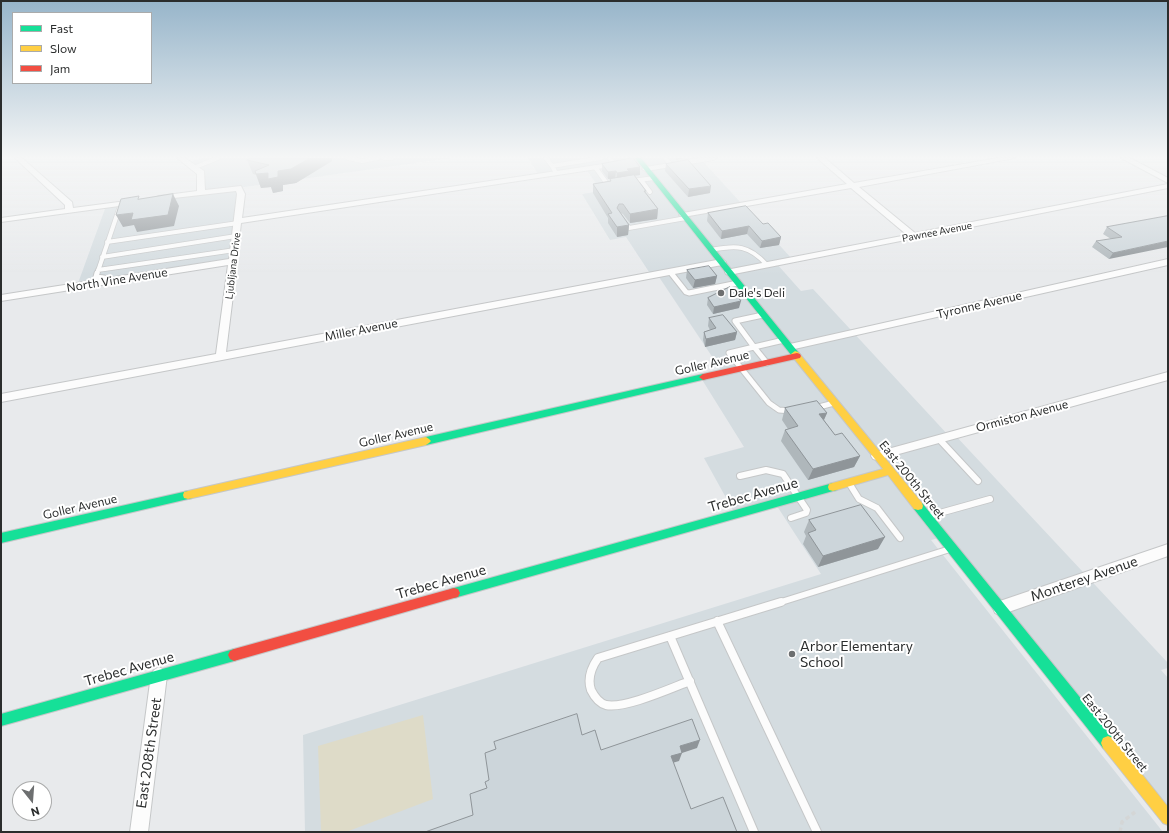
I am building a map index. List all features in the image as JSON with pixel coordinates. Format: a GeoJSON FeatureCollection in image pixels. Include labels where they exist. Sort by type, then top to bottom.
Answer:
{"type":"FeatureCollection","features":[{"type":"Feature","properties":{"kind":"street"},"geometry":{"type":"LineString","coordinates":[[61,197],[69,204],[69,211]]}},
{"type":"Feature","properties":{"kind":"street"},"geometry":{"type":"LineString","coordinates":[[1,220],[168,197]]}},
{"type":"Feature","properties":{"kind":"street","name":"Ljubljana Drive"},"geometry":{"type":"LineString","coordinates":[[222,356],[241,197]]}},
{"type":"Feature","properties":{"kind":"street"},"geometry":{"type":"LineString","coordinates":[[238,222],[401,197]]}},
{"type":"Feature","properties":{"kind":"street","name":"East 200th Street"},"geometry":{"type":"LineString","coordinates":[[669,197],[1168,818]]}},
{"type":"Feature","properties":{"kind":"street"},"geometry":{"type":"LineString","coordinates":[[684,216],[792,197]]}},
{"type":"Feature","properties":{"kind":"street"},"geometry":{"type":"LineString","coordinates":[[866,197],[913,236]]}},
{"type":"Feature","properties":{"kind":"street","name":"Pawnee Avenue"},"geometry":{"type":"LineString","coordinates":[[729,272],[1113,197]]}},
{"type":"Feature","properties":{"kind":"street","name":"North Vine Avenue"},"geometry":{"type":"LineString","coordinates":[[1,298],[234,261]]}},
{"type":"Feature","properties":{"kind":"street","name":"Miller Avenue"},"geometry":{"type":"LineString","coordinates":[[1,398],[722,262]]}},
{"type":"Feature","properties":{"kind":"street","name":"Tyronne Avenue"},"geometry":{"type":"LineString","coordinates":[[787,344],[1168,262]]}},
{"type":"Feature","properties":{"kind":"street","name":"Goller Avenue"},"geometry":{"type":"LineString","coordinates":[[1,538],[797,356]]}},
{"type":"Feature","properties":{"kind":"street","name":"Ormiston Avenue"},"geometry":{"type":"LineString","coordinates":[[877,456],[1168,376]]}},
{"type":"Feature","properties":{"kind":"street","name":"Trebec Avenue"},"geometry":{"type":"LineString","coordinates":[[1,720],[890,472]]}},
{"type":"Feature","properties":{"kind":"street","name":"Monterey Avenue"},"geometry":{"type":"LineString","coordinates":[[1000,608],[1168,550]]}},
{"type":"Feature","properties":{"kind":"street","name":"East 208th Street"},"geometry":{"type":"LineString","coordinates":[[139,832],[160,675]]}},
{"type":"Feature","properties":{"kind":"lane"},"geometry":{"type":"LineString","coordinates":[[102,282],[104,278],[96,277],[121,204]]}},
{"type":"Feature","properties":{"kind":"lane"},"geometry":{"type":"LineString","coordinates":[[620,216],[629,228],[684,216]]}},
{"type":"Feature","properties":{"kind":"lane"},"geometry":{"type":"LineString","coordinates":[[107,242],[238,222]]}},
{"type":"Feature","properties":{"kind":"lane"},"geometry":{"type":"LineString","coordinates":[[102,258],[236,236]]}},
{"type":"Feature","properties":{"kind":"lane"},"geometry":{"type":"LineString","coordinates":[[712,250],[740,246],[758,254],[767,265]]}},
{"type":"Feature","properties":{"kind":"lane"},"geometry":{"type":"LineString","coordinates":[[98,270],[235,250]]}},
{"type":"Feature","properties":{"kind":"lane"},"geometry":{"type":"LineString","coordinates":[[670,272],[686,292],[689,293],[738,283]]}},
{"type":"Feature","properties":{"kind":"lane"},"geometry":{"type":"LineString","coordinates":[[763,315],[735,321],[766,363]]}},
{"type":"Feature","properties":{"kind":"lane"},"geometry":{"type":"LineString","coordinates":[[787,344],[754,347],[729,353],[768,403],[779,410],[796,411]]}},
{"type":"Feature","properties":{"kind":"lane"},"geometry":{"type":"LineString","coordinates":[[810,409],[835,403]]}},
{"type":"Feature","properties":{"kind":"lane"},"geometry":{"type":"LineString","coordinates":[[939,438],[978,481]]}},
{"type":"Feature","properties":{"kind":"lane"},"geometry":{"type":"LineString","coordinates":[[740,476],[766,470],[783,474],[807,510],[806,513],[790,518]]}},
{"type":"Feature","properties":{"kind":"lane"},"geometry":{"type":"LineString","coordinates":[[848,483],[860,499],[877,508],[900,538]]}},
{"type":"Feature","properties":{"kind":"lane"},"geometry":{"type":"LineString","coordinates":[[926,517],[990,499]]}},
{"type":"Feature","properties":{"kind":"lane"},"geometry":{"type":"LineString","coordinates":[[690,681],[622,704],[607,705],[595,698],[589,684],[591,668],[598,658],[951,548]]}},
{"type":"Feature","properties":{"kind":"lane"},"geometry":{"type":"LineString","coordinates":[[717,621],[817,832]]}},
{"type":"Feature","properties":{"kind":"lane"},"geometry":{"type":"LineString","coordinates":[[670,636],[754,832]]}},
{"type":"Feature","properties":{"kind":"path"},"geometry":{"type":"LineString","coordinates":[[1120,832],[1122,822],[1135,812]]}},
{"type":"Feature","properties":{"kind":"shaded area"},"geometry":{"type":"Polygon","coordinates":[[[168,197],[238,197],[234,261],[77,286],[106,206],[168,197]]]}},
{"type":"Feature","properties":{"kind":"shaded area","name":"Arbor Elementary School"},"geometry":{"type":"Polygon","coordinates":[[[584,197],[735,197],[793,260],[776,263],[801,291],[813,289],[949,436],[954,434],[1168,663],[1168,668],[1161,670],[1168,678],[1168,818],[942,537],[931,540],[1163,832],[305,832],[303,735],[821,574],[775,503],[735,514],[704,458],[744,447],[701,378],[723,373],[657,274],[651,275],[626,237],[610,240],[584,197]]]}},
{"type":"Feature","properties":{"kind":"shaded area"},"geometry":{"type":"Polygon","coordinates":[[[423,715],[433,799],[346,832],[321,832],[318,746],[423,715]]]}},
{"type":"Feature","properties":{"kind":"building"},"geometry":{"type":"Polygon","coordinates":[[[139,197],[138,199],[153,197],[172,197],[168,215],[131,220],[133,213],[116,215],[121,199],[139,197]]]}},
{"type":"Feature","properties":{"kind":"building"},"geometry":{"type":"Polygon","coordinates":[[[601,197],[649,197],[658,209],[630,214],[623,204],[619,204],[617,208],[629,225],[617,227],[608,214],[612,213],[601,197]]]}},
{"type":"Feature","properties":{"kind":"building"},"geometry":{"type":"Polygon","coordinates":[[[746,206],[763,224],[768,223],[781,237],[762,241],[749,226],[722,231],[708,213],[746,206]]]}},
{"type":"Feature","properties":{"kind":"building"},"geometry":{"type":"Polygon","coordinates":[[[1168,216],[1168,241],[1113,253],[1096,241],[1122,237],[1107,227],[1168,216]]]}},
{"type":"Feature","properties":{"kind":"building"},"geometry":{"type":"Polygon","coordinates":[[[709,266],[717,276],[695,280],[687,270],[709,266]]]}},
{"type":"Feature","properties":{"kind":"building"},"geometry":{"type":"Polygon","coordinates":[[[730,287],[741,301],[714,307],[708,298],[730,287]]]}},
{"type":"Feature","properties":{"kind":"building"},"geometry":{"type":"Polygon","coordinates":[[[723,315],[737,332],[706,339],[704,332],[716,328],[709,318],[723,315]]]}},
{"type":"Feature","properties":{"kind":"building"},"geometry":{"type":"Polygon","coordinates":[[[817,401],[827,413],[819,414],[835,435],[842,433],[860,456],[813,469],[785,430],[798,426],[785,408],[817,401]]]}},
{"type":"Feature","properties":{"kind":"building"},"geometry":{"type":"Polygon","coordinates":[[[861,505],[885,537],[823,556],[808,533],[816,530],[809,520],[861,505]]]}},
{"type":"Feature","properties":{"kind":"building"},"geometry":{"type":"Polygon","coordinates":[[[577,714],[582,735],[595,730],[601,750],[692,719],[700,740],[680,746],[682,753],[671,756],[691,809],[723,797],[737,832],[425,832],[473,815],[470,794],[487,788],[485,782],[489,780],[485,753],[496,749],[494,742],[577,714]]]}},
{"type":"Feature","properties":{"kind":"traffic: fast"},"geometry":{"type":"LineString","coordinates":[[669,197],[795,354]]}},
{"type":"Feature","properties":{"kind":"traffic: fast"},"geometry":{"type":"LineString","coordinates":[[426,441],[703,377]]}},
{"type":"Feature","properties":{"kind":"traffic: fast"},"geometry":{"type":"LineString","coordinates":[[454,593],[833,487]]}},
{"type":"Feature","properties":{"kind":"traffic: fast"},"geometry":{"type":"LineString","coordinates":[[1,538],[188,495]]}},
{"type":"Feature","properties":{"kind":"traffic: fast"},"geometry":{"type":"LineString","coordinates":[[918,506],[1108,743]]}},
{"type":"Feature","properties":{"kind":"traffic: fast"},"geometry":{"type":"LineString","coordinates":[[1,720],[234,655]]}},
{"type":"Feature","properties":{"kind":"traffic: slow"},"geometry":{"type":"LineString","coordinates":[[795,354],[918,506]]}},
{"type":"Feature","properties":{"kind":"traffic: slow"},"geometry":{"type":"LineString","coordinates":[[188,495],[426,441]]}},
{"type":"Feature","properties":{"kind":"traffic: slow"},"geometry":{"type":"LineString","coordinates":[[833,487],[890,471]]}},
{"type":"Feature","properties":{"kind":"traffic: slow"},"geometry":{"type":"LineString","coordinates":[[1108,743],[1168,818]]}},
{"type":"Feature","properties":{"kind":"traffic: jam"},"geometry":{"type":"LineString","coordinates":[[703,377],[797,356]]}},
{"type":"Feature","properties":{"kind":"traffic: jam"},"geometry":{"type":"LineString","coordinates":[[234,655],[454,593]]}},
{"type":"Feature","properties":{"kind":"place","name":"Dale's Deli"},"geometry":{"type":"Point","coordinates":[721,293]}},
{"type":"Feature","properties":{"kind":"place","name":"Arbor Elementary School"},"geometry":{"type":"Point","coordinates":[792,654]}}]}
